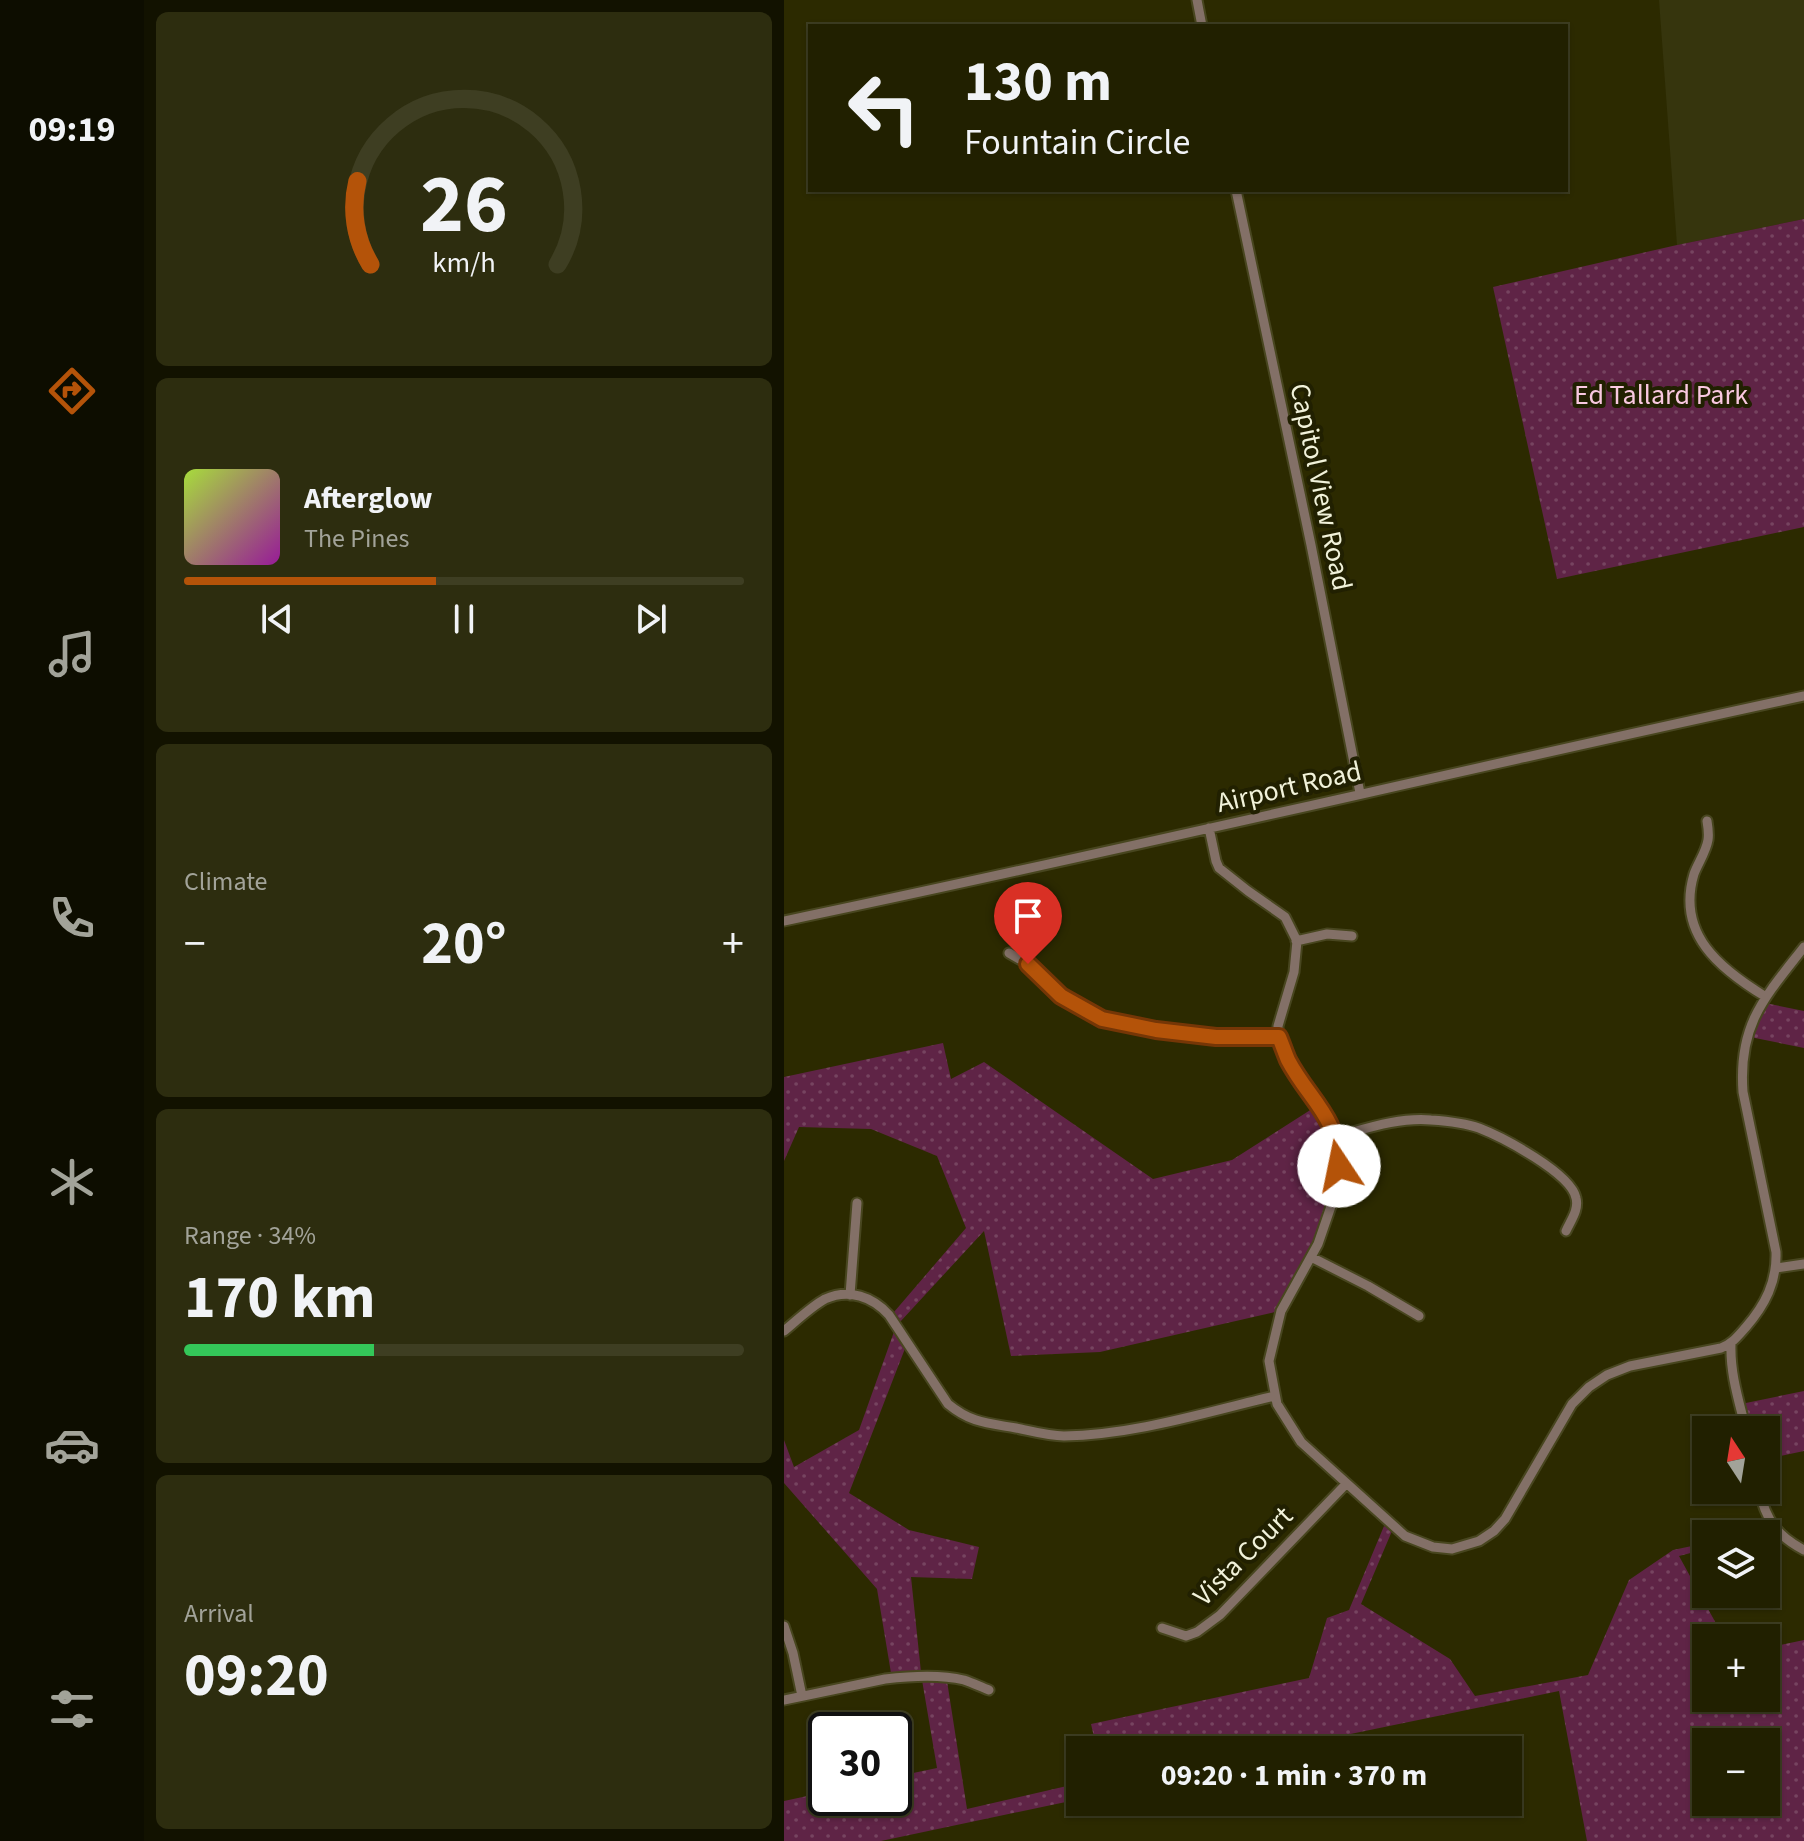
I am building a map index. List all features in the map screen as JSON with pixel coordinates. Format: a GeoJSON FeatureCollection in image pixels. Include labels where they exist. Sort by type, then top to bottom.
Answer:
{"type":"FeatureCollection","features":[{"type":"Feature","properties":{"kind":"street"},"geometry":{"type":"LineString","coordinates":[[1197,0],[1202,24]]}},
{"type":"Feature","properties":{"kind":"street","name":"Capitol View Road"},"geometry":{"type":"LineString","coordinates":[[1236,192],[1311,542],[1360,793]]}},
{"type":"Feature","properties":{"kind":"street","name":"Airport Road"},"geometry":{"type":"LineString","coordinates":[[784,921],[1077,859],[1360,793],[1804,696]]}},
{"type":"Feature","properties":{"kind":"street"},"geometry":{"type":"LineString","coordinates":[[1707,821],[1708,841],[1694,875],[1689,904],[1693,926],[1716,960],[1744,984],[1766,997]]}},
{"type":"Feature","properties":{"kind":"street"},"geometry":{"type":"LineString","coordinates":[[1209,828],[1219,868],[1285,917],[1296,941],[1294,972],[1278,1026],[1279,1037],[1288,1060],[1329,1120],[1339,1154],[1338,1186],[1318,1244],[1281,1311],[1269,1361],[1277,1404],[1301,1442],[1346,1484],[1405,1536],[1433,1547],[1452,1549],[1466,1546],[1494,1531],[1505,1519],[1572,1404],[1589,1387],[1607,1375],[1630,1366],[1731,1344],[1766,1300],[1776,1268],[1776,1252],[1741,1069],[1747,1034],[1766,997],[1804,947]]}},
{"type":"Feature","properties":{"kind":"street"},"geometry":{"type":"LineString","coordinates":[[1296,941],[1327,934],[1352,936]]}},
{"type":"Feature","properties":{"kind":"street"},"geometry":{"type":"LineString","coordinates":[[1009,953],[1028,964],[1061,996],[1102,1019],[1156,1030],[1216,1037],[1279,1037]]}},
{"type":"Feature","properties":{"kind":"street"},"geometry":{"type":"LineString","coordinates":[[1335,1137],[1397,1122],[1429,1119],[1477,1128],[1535,1156],[1572,1187],[1577,1209],[1566,1231]]}},
{"type":"Feature","properties":{"kind":"street"},"geometry":{"type":"LineString","coordinates":[[850,1295],[857,1203]]}},
{"type":"Feature","properties":{"kind":"street"},"geometry":{"type":"LineString","coordinates":[[1311,1257],[1419,1316]]}},
{"type":"Feature","properties":{"kind":"street"},"geometry":{"type":"LineString","coordinates":[[1776,1268],[1804,1264]]}},
{"type":"Feature","properties":{"kind":"street"},"geometry":{"type":"LineString","coordinates":[[784,1331],[825,1299],[844,1294],[859,1295],[878,1303],[889,1315],[948,1404],[960,1414],[975,1421],[1061,1436],[1101,1434],[1152,1425],[1275,1396]]}},
{"type":"Feature","properties":{"kind":"street"},"geometry":{"type":"LineString","coordinates":[[1731,1344],[1733,1380],[1742,1416]]}},
{"type":"Feature","properties":{"kind":"street","name":"Vista Court"},"geometry":{"type":"LineString","coordinates":[[1162,1628],[1186,1636],[1220,1615],[1346,1484]]}},
{"type":"Feature","properties":{"kind":"street"},"geometry":{"type":"LineString","coordinates":[[1762,1504],[1770,1522],[1792,1544],[1804,1550]]}},
{"type":"Feature","properties":{"kind":"street"},"geometry":{"type":"LineString","coordinates":[[784,1626],[802,1696]]}},
{"type":"Feature","properties":{"kind":"street"},"geometry":{"type":"LineString","coordinates":[[784,1700],[901,1677],[950,1678],[989,1690]]}},
{"type":"Feature","properties":{"kind":"shaded area"},"geometry":{"type":"Polygon","coordinates":[[[1659,0],[1804,0],[1804,219],[1677,245],[1659,0]]]}},
{"type":"Feature","properties":{"kind":"green space","name":"Ed Tallard Park"},"geometry":{"type":"Polygon","coordinates":[[[1804,219],[1804,527],[1557,579],[1493,287],[1804,219]]]}},
{"type":"Feature","properties":{"kind":"green space"},"geometry":{"type":"Polygon","coordinates":[[[1765,1003],[1804,1011],[1804,1048],[1750,1037],[1765,1003]]]}},
{"type":"Feature","properties":{"kind":"green space"},"geometry":{"type":"Polygon","coordinates":[[[943,1043],[951,1079],[984,1062],[1153,1179],[1232,1160],[1315,1107],[1328,1135],[1333,1161],[1332,1187],[1315,1238],[1275,1312],[1100,1352],[1011,1356],[984,1231],[900,1322],[894,1312],[966,1228],[937,1156],[871,1129],[799,1127],[784,1161],[784,1077],[943,1043]]]}},
{"type":"Feature","properties":{"kind":"green space"},"geometry":{"type":"Polygon","coordinates":[[[895,1329],[906,1346],[849,1493],[909,1530],[979,1547],[972,1579],[911,1577],[921,1672],[891,1673],[877,1589],[784,1483],[784,1440],[794,1467],[859,1430],[895,1329]]]}},
{"type":"Feature","properties":{"kind":"green space"},"geometry":{"type":"Polygon","coordinates":[[[1804,1391],[1804,1451],[1780,1456],[1780,1416],[1744,1416],[1741,1404],[1804,1391]]]}},
{"type":"Feature","properties":{"kind":"green space"},"geometry":{"type":"Polygon","coordinates":[[[1384,1526],[1392,1531],[1361,1604],[1450,1659],[1475,1696],[1588,1675],[1629,1580],[1673,1550],[1692,1546],[1692,1553],[1679,1556],[1692,1580],[1692,1608],[1708,1608],[1716,1624],[1692,1624],[1692,1712],[1780,1712],[1780,1645],[1804,1640],[1804,1841],[1587,1841],[1559,1691],[1341,1736],[1094,1736],[1091,1724],[1309,1678],[1327,1618],[1349,1610],[1384,1526]]]}},
{"type":"Feature","properties":{"kind":"green space"},"geometry":{"type":"Polygon","coordinates":[[[922,1680],[947,1681],[967,1809],[1066,1786],[1066,1802],[881,1841],[784,1841],[784,1801],[808,1796],[808,1816],[912,1816],[912,1773],[937,1768],[922,1680]]]}},
{"type":"Feature","properties":{"kind":"route"},"geometry":{"type":"LineString","coordinates":[[1028,964],[1061,996],[1102,1019],[1156,1030],[1216,1037],[1279,1037],[1288,1060],[1329,1120],[1338,1146],[1339,1166]]}}]}
